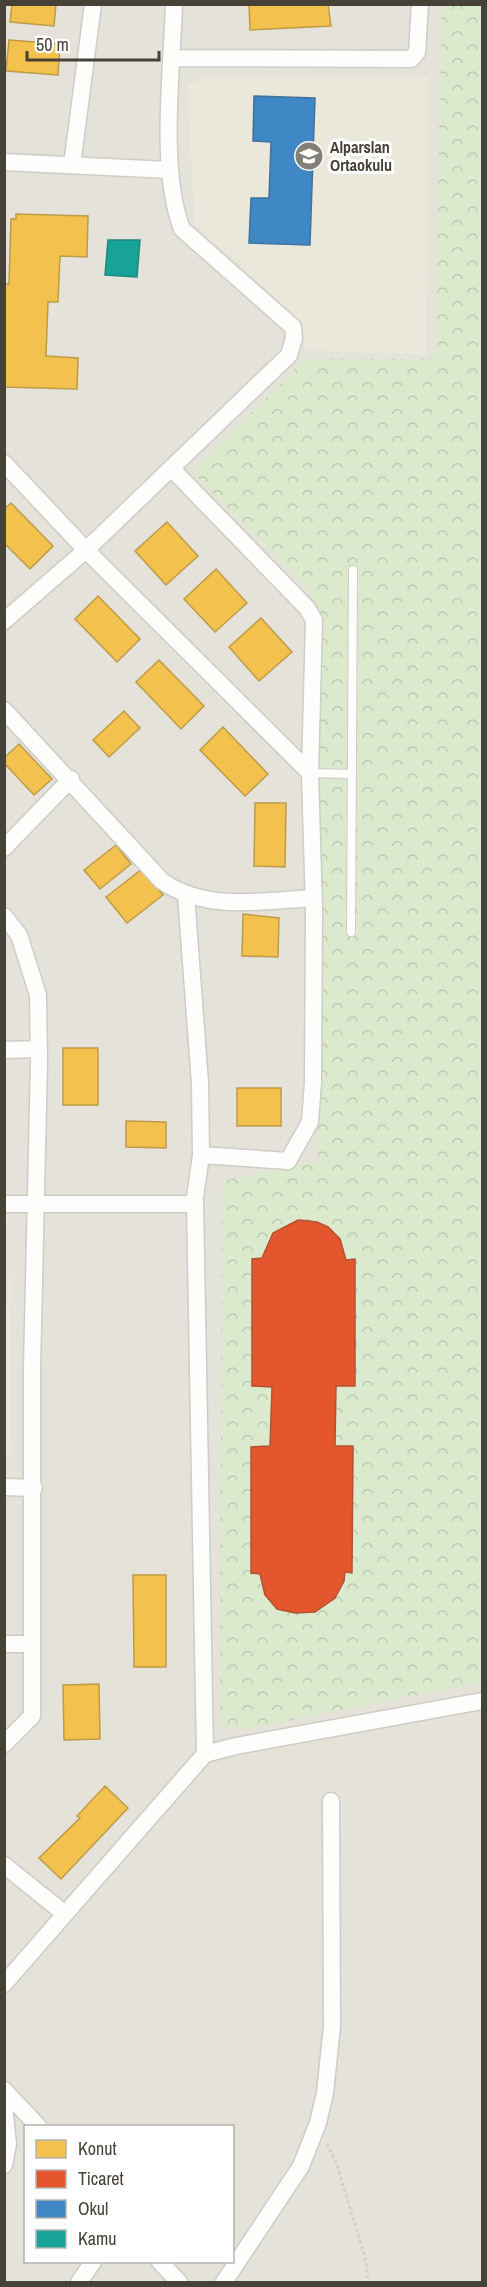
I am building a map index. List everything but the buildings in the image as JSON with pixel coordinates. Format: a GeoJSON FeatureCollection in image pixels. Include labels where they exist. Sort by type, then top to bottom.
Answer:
{"type":"FeatureCollection","features":[{"type":"Feature","properties":{"kind":"street"},"geometry":{"type":"LineString","coordinates":[[72,165],[93,4]]}},
{"type":"Feature","properties":{"kind":"street"},"geometry":{"type":"LineString","coordinates":[[4,621],[86,550],[289,355],[294,338],[293,327],[182,230],[176,215],[169,170],[174,4]]}},
{"type":"Feature","properties":{"kind":"street"},"geometry":{"type":"LineString","coordinates":[[172,58],[411,60],[417,52],[420,4]]}},
{"type":"Feature","properties":{"kind":"street"},"geometry":{"type":"LineString","coordinates":[[4,162],[169,170]]}},
{"type":"Feature","properties":{"kind":"street"},"geometry":{"type":"LineString","coordinates":[[4,463],[86,550],[310,773]]}},
{"type":"Feature","properties":{"kind":"street"},"geometry":{"type":"LineString","coordinates":[[171,468],[307,608],[314,620],[310,773],[313,898],[313,1082],[310,1122],[288,1161],[201,1155]]}},
{"type":"Feature","properties":{"kind":"street"},"geometry":{"type":"LineString","coordinates":[[4,710],[71,779],[162,881],[186,895],[230,903],[313,898]]}},
{"type":"Feature","properties":{"kind":"street"},"geometry":{"type":"LineString","coordinates":[[4,848],[71,779]]}},
{"type":"Feature","properties":{"kind":"street"},"geometry":{"type":"LineString","coordinates":[[186,895],[200,1083],[201,1155],[195,1201],[205,1754]]}},
{"type":"Feature","properties":{"kind":"street"},"geometry":{"type":"LineString","coordinates":[[4,916],[19,935],[38,995],[39,1049],[35,1204],[32,1716],[4,1744]]}},
{"type":"Feature","properties":{"kind":"street"},"geometry":{"type":"LineString","coordinates":[[4,1050],[39,1049]]}},
{"type":"Feature","properties":{"kind":"street"},"geometry":{"type":"LineString","coordinates":[[4,1204],[194,1204],[195,1201]]}},
{"type":"Feature","properties":{"kind":"street"},"geometry":{"type":"LineString","coordinates":[[4,1487],[33,1488]]}},
{"type":"Feature","properties":{"kind":"street"},"geometry":{"type":"LineString","coordinates":[[4,1644],[32,1644]]}},
{"type":"Feature","properties":{"kind":"street"},"geometry":{"type":"LineString","coordinates":[[4,1984],[205,1754],[236,1746],[483,1701]]}},
{"type":"Feature","properties":{"kind":"street"},"geometry":{"type":"LineString","coordinates":[[224,2283],[301,2166],[318,2123],[325,2093],[332,2026],[331,1801]]}},
{"type":"Feature","properties":{"kind":"street"},"geometry":{"type":"LineString","coordinates":[[4,1865],[65,1914]]}},
{"type":"Feature","properties":{"kind":"street"},"geometry":{"type":"LineString","coordinates":[[4,2090],[36,2125]]}},
{"type":"Feature","properties":{"kind":"street"},"geometry":{"type":"LineString","coordinates":[[4,2105],[8,2144],[4,2165]]}},
{"type":"Feature","properties":{"kind":"street"},"geometry":{"type":"LineString","coordinates":[[79,2283],[92,2263]]}},
{"type":"Feature","properties":{"kind":"street"},"geometry":{"type":"LineString","coordinates":[[161,2263],[179,2283]]}},
{"type":"Feature","properties":{"kind":"lane"},"geometry":{"type":"LineString","coordinates":[[351,932],[353,570]]}},
{"type":"Feature","properties":{"kind":"lane"},"geometry":{"type":"LineString","coordinates":[[310,773],[352,774]]}},
{"type":"Feature","properties":{"kind":"path"},"geometry":{"type":"LineString","coordinates":[[318,2123],[337,2165],[366,2261],[368,2283]]}},
{"type":"Feature","properties":{"kind":"shaded area"},"geometry":{"type":"Polygon","coordinates":[[[5,5],[482,5],[482,2282],[5,2282],[5,5]]]}},
{"type":"Feature","properties":{"kind":"shaded area","name":"Alparslan Ortaokulu"},"geometry":{"type":"Polygon","coordinates":[[[206,76],[428,77],[427,355],[304,350],[302,322],[195,225],[187,86],[206,76]]]}},
{"type":"Feature","properties":{"kind":"shaded area"},"geometry":{"type":"Polygon","coordinates":[[[4,1211],[8,1211],[11,1452],[5,1460],[4,1211]]]}},
{"type":"Feature","properties":{"kind":"green space"},"geometry":{"type":"Polygon","coordinates":[[[442,5],[482,5],[482,1682],[242,1730],[220,1723],[222,1181],[318,1161],[311,593],[192,472],[305,359],[434,359],[442,5]]]}},
{"type":"Feature","properties":{"kind":"green space"},"geometry":{"type":"Polygon","coordinates":[[[5,1221],[8,1221],[8,1303],[4,1303],[5,1221]]]}},
{"type":"Feature","properties":{"kind":"place","name":"Alparslan Ortaokulu"},"geometry":{"type":"Point","coordinates":[309,156]}}]}
